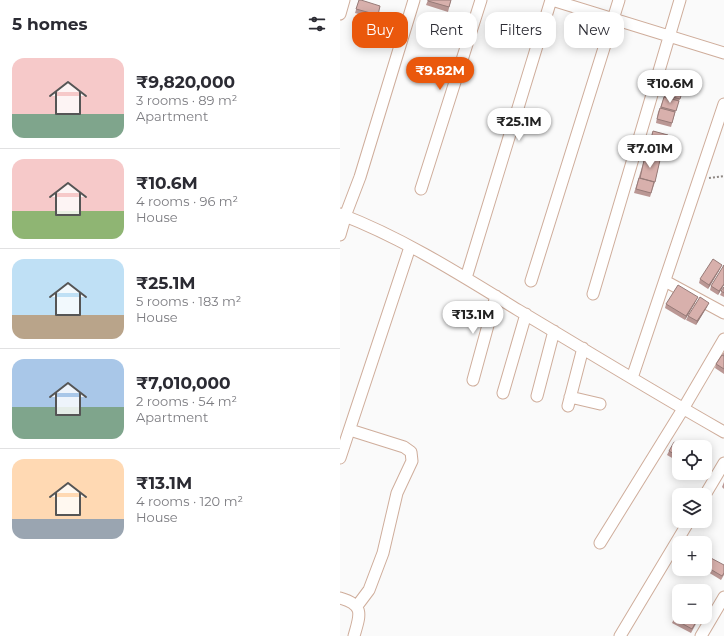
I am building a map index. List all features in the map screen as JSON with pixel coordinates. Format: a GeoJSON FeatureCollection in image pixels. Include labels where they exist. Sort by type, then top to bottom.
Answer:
{"type":"FeatureCollection","features":[{"type":"Feature","properties":{"kind":"street"},"geometry":{"type":"LineString","coordinates":[[340,14],[344,0]]}},
{"type":"Feature","properties":{"kind":"street"},"geometry":{"type":"LineString","coordinates":[[340,235],[343,215],[360,176],[414,0]]}},
{"type":"Feature","properties":{"kind":"street"},"geometry":{"type":"LineString","coordinates":[[421,189],[481,0]]}},
{"type":"Feature","properties":{"kind":"street"},"geometry":{"type":"LineString","coordinates":[[466,278],[551,0],[591,12]]}},
{"type":"Feature","properties":{"kind":"street"},"geometry":{"type":"LineString","coordinates":[[616,12],[619,0]]}},
{"type":"Feature","properties":{"kind":"street"},"geometry":{"type":"LineString","coordinates":[[593,294],[668,36],[680,0]]}},
{"type":"Feature","properties":{"kind":"street"},"geometry":{"type":"LineString","coordinates":[[624,22],[724,53]]}},
{"type":"Feature","properties":{"kind":"street"},"geometry":{"type":"LineString","coordinates":[[531,281],[605,48]]}},
{"type":"Feature","properties":{"kind":"street"},"geometry":{"type":"LineString","coordinates":[[632,378],[724,104]]}},
{"type":"Feature","properties":{"kind":"street"},"geometry":{"type":"LineString","coordinates":[[343,215],[410,247],[466,278],[683,409],[724,432]]}},
{"type":"Feature","properties":{"kind":"street"},"geometry":{"type":"LineString","coordinates":[[340,458],[410,247]]}},
{"type":"Feature","properties":{"kind":"street"},"geometry":{"type":"LineString","coordinates":[[665,281],[724,313]]}},
{"type":"Feature","properties":{"kind":"street"},"geometry":{"type":"LineString","coordinates":[[473,380],[496,296]]}},
{"type":"Feature","properties":{"kind":"street"},"geometry":{"type":"LineString","coordinates":[[503,393],[526,314]]}},
{"type":"Feature","properties":{"kind":"street"},"geometry":{"type":"LineString","coordinates":[[537,396],[554,331]]}},
{"type":"Feature","properties":{"kind":"street"},"geometry":{"type":"LineString","coordinates":[[600,543],[683,409],[724,338]]}},
{"type":"Feature","properties":{"kind":"street"},"geometry":{"type":"LineString","coordinates":[[583,348],[569,402],[600,404]]}},
{"type":"Feature","properties":{"kind":"street"},"geometry":{"type":"LineString","coordinates":[[350,430],[404,447],[411,452],[412,461],[397,493],[380,561],[369,590],[357,606]]}},
{"type":"Feature","properties":{"kind":"street"},"geometry":{"type":"LineString","coordinates":[[709,488],[724,463]]}},
{"type":"Feature","properties":{"kind":"street"},"geometry":{"type":"LineString","coordinates":[[620,636],[685,528]]}},
{"type":"Feature","properties":{"kind":"street"},"geometry":{"type":"LineString","coordinates":[[701,636],[724,597]]}},
{"type":"Feature","properties":{"kind":"street"},"geometry":{"type":"LineString","coordinates":[[340,598],[352,602],[357,606],[359,615],[354,636]]}},
{"type":"Feature","properties":{"kind":"building"},"geometry":{"type":"Polygon","coordinates":[[[359,0],[380,6],[379,12],[367,12],[356,9],[359,0]]]}},
{"type":"Feature","properties":{"kind":"building"},"geometry":{"type":"Polygon","coordinates":[[[428,0],[451,0],[449,7],[428,0]]]}},
{"type":"Feature","properties":{"kind":"building"},"geometry":{"type":"Polygon","coordinates":[[[668,85],[683,89],[680,99],[665,95],[668,85]]]}},
{"type":"Feature","properties":{"kind":"building"},"geometry":{"type":"Polygon","coordinates":[[[664,97],[679,101],[676,111],[661,107],[664,97]]]}},
{"type":"Feature","properties":{"kind":"building"},"geometry":{"type":"Polygon","coordinates":[[[660,108],[675,112],[672,123],[657,119],[660,108]]]}},
{"type":"Feature","properties":{"kind":"building"},"geometry":{"type":"Polygon","coordinates":[[[653,131],[668,135],[661,157],[646,153],[649,142],[653,143],[650,142],[653,131]]]}},
{"type":"Feature","properties":{"kind":"building"},"geometry":{"type":"Polygon","coordinates":[[[645,156],[660,160],[655,182],[640,178],[645,156]]]}},
{"type":"Feature","properties":{"kind":"building"},"geometry":{"type":"Polygon","coordinates":[[[639,178],[654,182],[651,193],[636,189],[639,178]]]}},
{"type":"Feature","properties":{"kind":"building"},"geometry":{"type":"Polygon","coordinates":[[[713,259],[722,265],[709,285],[700,279],[713,259]]]}},
{"type":"Feature","properties":{"kind":"building"},"geometry":{"type":"Polygon","coordinates":[[[724,265],[724,284],[719,291],[711,286],[724,265]]]}},
{"type":"Feature","properties":{"kind":"building"},"geometry":{"type":"Polygon","coordinates":[[[678,285],[698,297],[686,316],[666,304],[678,285]]]}},
{"type":"Feature","properties":{"kind":"building"},"geometry":{"type":"Polygon","coordinates":[[[700,297],[709,303],[697,321],[688,316],[700,297]]]}},
{"type":"Feature","properties":{"kind":"building"},"geometry":{"type":"Polygon","coordinates":[[[722,355],[724,356],[724,369],[716,364],[722,355]]]}},
{"type":"Feature","properties":{"kind":"building"},"geometry":{"type":"Polygon","coordinates":[[[672,446],[672,453],[669,451],[672,446]]]}},
{"type":"Feature","properties":{"kind":"building"},"geometry":{"type":"Polygon","coordinates":[[[712,559],[724,565],[724,573],[722,576],[712,570],[712,559]]]}},
{"type":"Feature","properties":{"kind":"building"},"geometry":{"type":"Polygon","coordinates":[[[683,624],[695,624],[692,629],[683,624]]]}}]}
